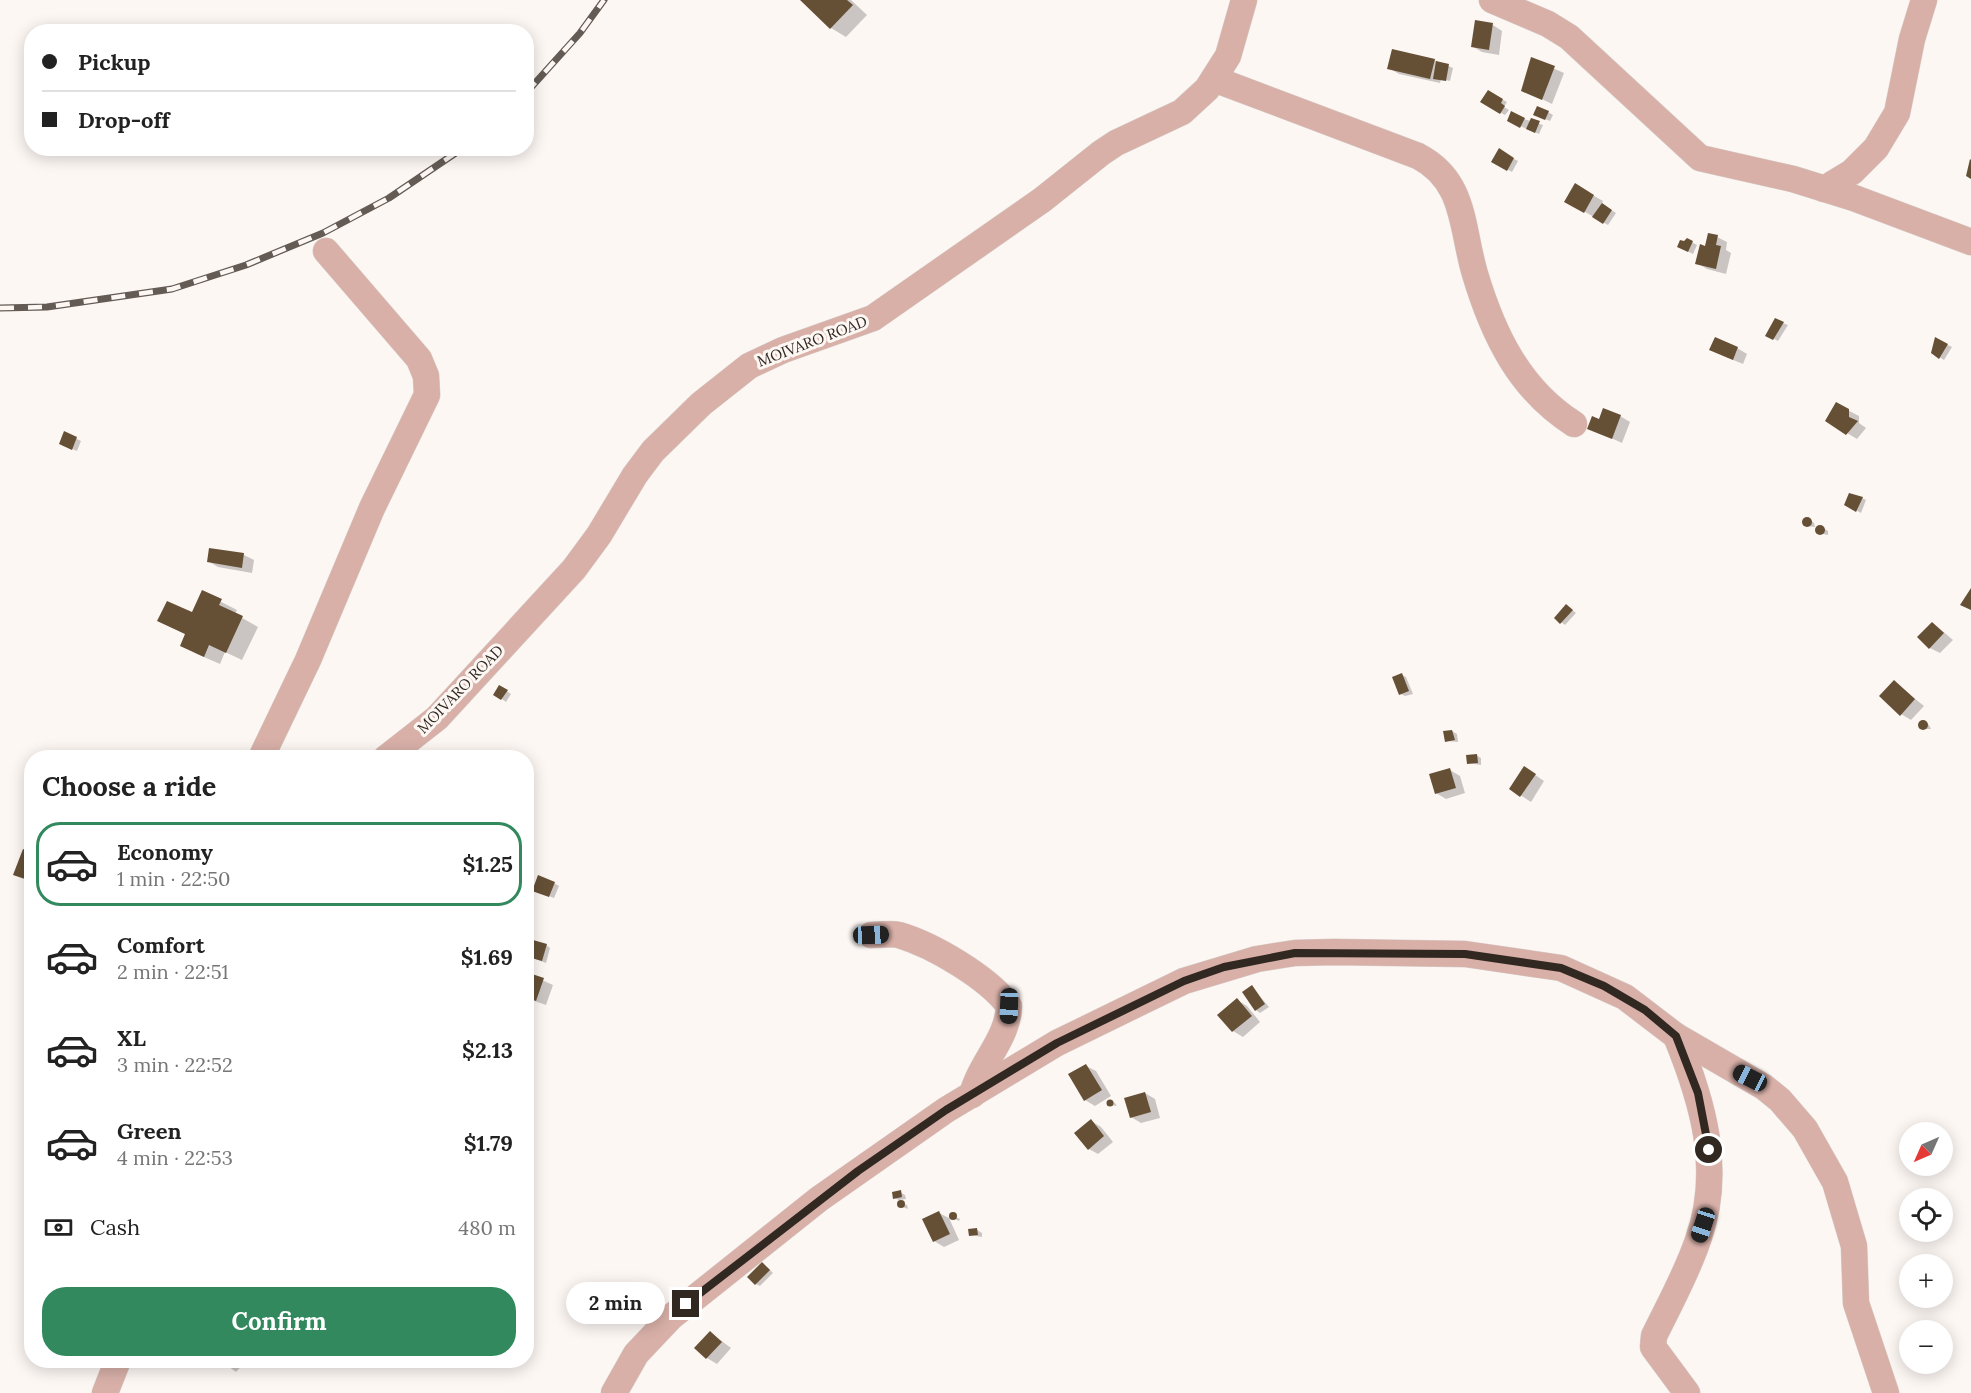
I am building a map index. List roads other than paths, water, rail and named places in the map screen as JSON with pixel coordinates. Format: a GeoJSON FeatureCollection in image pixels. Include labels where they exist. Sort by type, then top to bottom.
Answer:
{"type":"FeatureCollection","features":[{"type":"Feature","properties":{"kind":"street","name":"MOIVARO ROAD"},"geometry":{"type":"LineString","coordinates":[[396,750],[437,718],[574,569],[599,535],[641,467],[701,404],[749,366],[783,350],[855,327],[887,309],[934,273],[1042,200],[1101,153],[1182,112],[1214,79],[1230,51],[1244,0]]}},
{"type":"Feature","properties":{"kind":"street"},"geometry":{"type":"LineString","coordinates":[[1492,0],[1548,24],[1569,37],[1695,155],[1824,189],[1971,242]]}},
{"type":"Feature","properties":{"kind":"street"},"geometry":{"type":"LineString","coordinates":[[1824,189],[1852,172],[1876,148],[1897,113],[1912,39],[1924,0]]}},
{"type":"Feature","properties":{"kind":"street"},"geometry":{"type":"LineString","coordinates":[[1214,79],[1418,156],[1442,172],[1452,186],[1475,274],[1504,347],[1543,403],[1574,424]]}},
{"type":"Feature","properties":{"kind":"street"},"geometry":{"type":"LineString","coordinates":[[265,750],[308,660],[372,508],[427,395],[426,376],[419,359],[326,250]]}},
{"type":"Feature","properties":{"kind":"street"},"geometry":{"type":"LineString","coordinates":[[871,935],[898,934],[932,950],[984,980],[1009,1006],[1009,1021],[976,1079],[972,1095]]}},
{"type":"Feature","properties":{"kind":"street"},"geometry":{"type":"LineString","coordinates":[[614,1393],[636,1354],[678,1311],[819,1199],[972,1095],[1057,1043],[1184,981],[1224,967],[1295,953],[1465,954],[1561,968],[1625,997],[1676,1036],[1764,1087],[1780,1100],[1816,1143],[1835,1182],[1854,1246],[1856,1303],[1886,1393]]}},
{"type":"Feature","properties":{"kind":"street"},"geometry":{"type":"LineString","coordinates":[[1676,1036],[1698,1093],[1705,1123],[1709,1150],[1709,1191],[1698,1241],[1654,1336],[1653,1347],[1687,1393]]}},
{"type":"Feature","properties":{"kind":"street"},"geometry":{"type":"LineString","coordinates":[[105,1393],[115,1368]]}},
{"type":"Feature","properties":{"kind":"railway"},"geometry":{"type":"LineString","coordinates":[[534,84],[580,33],[604,0]]}},
{"type":"Feature","properties":{"kind":"railway"},"geometry":{"type":"LineString","coordinates":[[0,308],[47,307],[172,289],[246,265],[323,233],[389,198],[451,156]]}}]}
